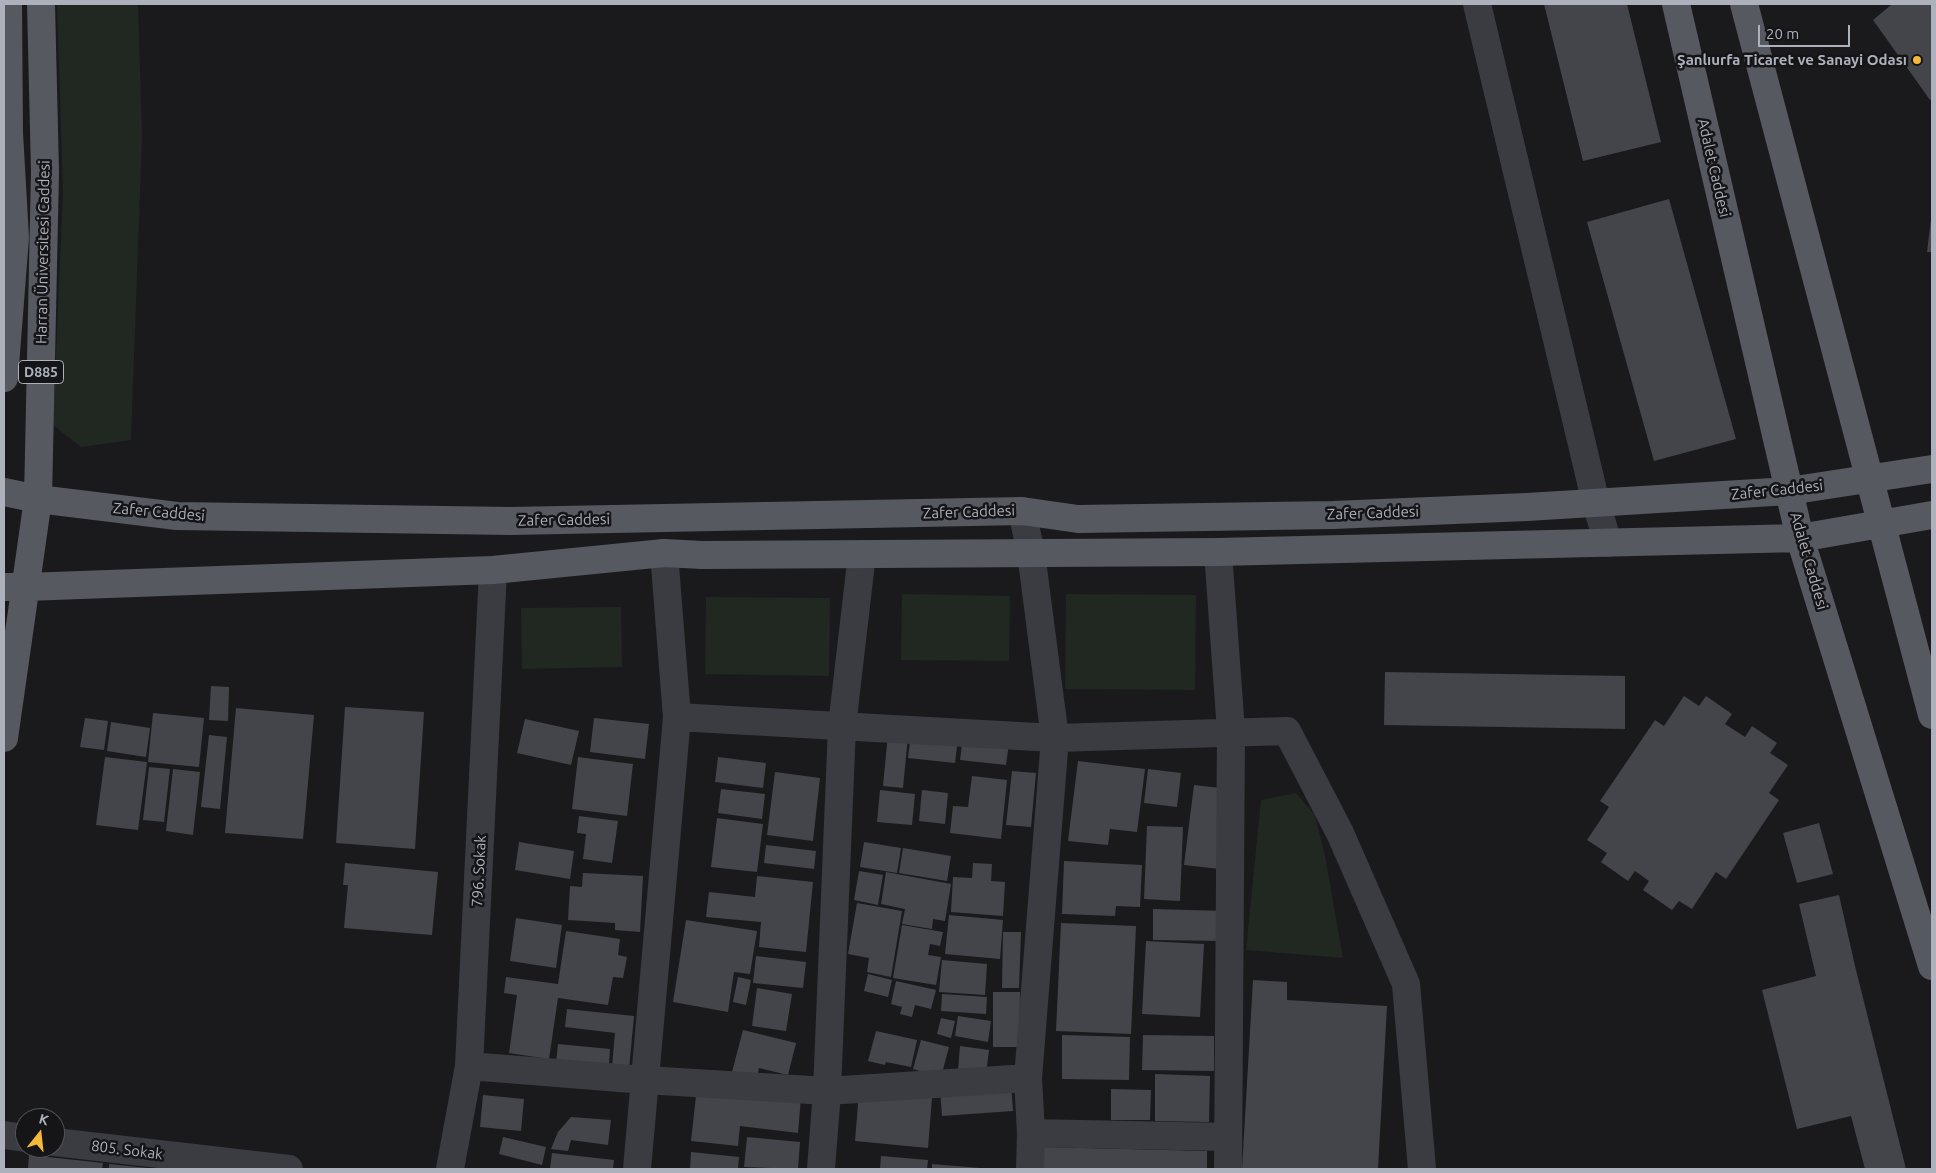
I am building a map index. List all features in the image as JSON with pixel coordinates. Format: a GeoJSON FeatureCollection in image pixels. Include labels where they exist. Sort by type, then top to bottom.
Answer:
{"type":"FeatureCollection","features":[{"type":"Feature","properties":{"kind":"main road","name":"Harran Üniversitesi Caddesi"},"geometry":{"type":"LineString","coordinates":[[4,378],[10,237],[7,132],[8,4]]}},
{"type":"Feature","properties":{"kind":"main road","name":"Harran Üniversitesi Caddesi"},"geometry":{"type":"LineString","coordinates":[[4,738],[15,587],[38,499],[45,172],[41,4]]}},
{"type":"Feature","properties":{"kind":"main road","name":"Adalet Caddesi"},"geometry":{"type":"LineString","coordinates":[[1676,4],[1800,538],[1932,966]]}},
{"type":"Feature","properties":{"kind":"main road"},"geometry":{"type":"LineString","coordinates":[[1744,4],[1932,714]]}},
{"type":"Feature","properties":{"kind":"main road","name":"Zafer Caddesi"},"geometry":{"type":"LineString","coordinates":[[4,492],[38,499],[177,516],[510,521],[1022,511],[1078,519],[1333,515],[1596,503],[1789,491],[1932,469]]}},
{"type":"Feature","properties":{"kind":"main road"},"geometry":{"type":"LineString","coordinates":[[15,587],[493,570],[664,552],[702,555],[1218,552],[1800,538],[1932,515]]}},
{"type":"Feature","properties":{"kind":"street"},"geometry":{"type":"LineString","coordinates":[[1478,4],[1596,503],[1608,543]]}},
{"type":"Feature","properties":{"kind":"street"},"geometry":{"type":"LineString","coordinates":[[1022,511],[1031,553],[1055,738],[1028,1078],[1031,1133],[1030,1169]]}},
{"type":"Feature","properties":{"kind":"street"},"geometry":{"type":"LineString","coordinates":[[637,1169],[677,717],[664,552]]}},
{"type":"Feature","properties":{"kind":"street"},"geometry":{"type":"LineString","coordinates":[[1218,552],[1231,731],[1228,1169]]}},
{"type":"Feature","properties":{"kind":"street"},"geometry":{"type":"LineString","coordinates":[[821,1169],[827,1091],[842,726],[862,554]]}},
{"type":"Feature","properties":{"kind":"street","name":"796. Sokak"},"geometry":{"type":"LineString","coordinates":[[450,1169],[469,1066],[493,570]]}},
{"type":"Feature","properties":{"kind":"street"},"geometry":{"type":"LineString","coordinates":[[677,717],[1055,738],[1231,731],[1287,731],[1340,833],[1406,984],[1422,1169]]}},
{"type":"Feature","properties":{"kind":"street"},"geometry":{"type":"LineString","coordinates":[[469,1066],[645,1080],[827,1091],[1028,1078]]}},
{"type":"Feature","properties":{"kind":"street"},"geometry":{"type":"LineString","coordinates":[[1031,1133],[1228,1137]]}},
{"type":"Feature","properties":{"kind":"street","name":"805. Sokak"},"geometry":{"type":"LineString","coordinates":[[65,1143],[289,1169]]}},
{"type":"Feature","properties":{"kind":"shaded area"},"geometry":{"type":"Polygon","coordinates":[[[57,4],[138,4],[142,136],[131,440],[81,447],[53,425],[63,192],[57,4]]]}},
{"type":"Feature","properties":{"kind":"shaded area"},"geometry":{"type":"Polygon","coordinates":[[[902,594],[1010,596],[1009,661],[901,660],[902,594]]]}},
{"type":"Feature","properties":{"kind":"shaded area"},"geometry":{"type":"Polygon","coordinates":[[[1066,594],[1196,595],[1195,690],[1065,689],[1066,594]]]}},
{"type":"Feature","properties":{"kind":"shaded area"},"geometry":{"type":"Polygon","coordinates":[[[706,597],[830,598],[829,676],[705,674],[706,597]]]}},
{"type":"Feature","properties":{"kind":"shaded area"},"geometry":{"type":"Polygon","coordinates":[[[621,607],[622,667],[522,669],[521,608],[621,607]]]}},
{"type":"Feature","properties":{"kind":"shaded area"},"geometry":{"type":"Polygon","coordinates":[[[1296,793],[1315,815],[1325,856],[1343,958],[1246,950],[1261,800],[1296,793]]]}},
{"type":"Feature","properties":{"kind":"building"},"geometry":{"type":"Polygon","coordinates":[[[1544,4],[1627,4],[1661,142],[1583,161],[1544,4]]]}},
{"type":"Feature","properties":{"kind":"building","name":"Şanlıurfa Ticaret ve Sanayi Odası"},"geometry":{"type":"Polygon","coordinates":[[[1932,4],[1932,99],[1930,100],[1873,20],[1891,5],[1932,4]]]}},
{"type":"Feature","properties":{"kind":"building"},"geometry":{"type":"Polygon","coordinates":[[[1669,199],[1736,439],[1654,461],[1587,222],[1669,199]]]}},
{"type":"Feature","properties":{"kind":"building"},"geometry":{"type":"Polygon","coordinates":[[[1931,219],[1932,252],[1927,252],[1931,219]]]}},
{"type":"Feature","properties":{"kind":"building"},"geometry":{"type":"Polygon","coordinates":[[[1385,672],[1625,676],[1625,729],[1384,725],[1385,672]]]}},
{"type":"Feature","properties":{"kind":"building"},"geometry":{"type":"Polygon","coordinates":[[[211,686],[229,687],[228,721],[209,720],[211,686]]]}},
{"type":"Feature","properties":{"kind":"building"},"geometry":{"type":"Polygon","coordinates":[[[1684,696],[1699,706],[1706,696],[1732,714],[1725,724],[1745,737],[1752,726],[1777,743],[1770,753],[1788,765],[1769,793],[1779,800],[1726,879],[1716,872],[1692,909],[1679,901],[1672,910],[1643,890],[1649,881],[1635,871],[1628,881],[1601,862],[1607,853],[1587,840],[1609,807],[1600,801],[1655,720],[1664,726],[1684,696]]]}},
{"type":"Feature","properties":{"kind":"building"},"geometry":{"type":"Polygon","coordinates":[[[345,707],[424,712],[415,849],[336,843],[345,707]]]}},
{"type":"Feature","properties":{"kind":"building"},"geometry":{"type":"Polygon","coordinates":[[[236,708],[314,715],[303,839],[225,833],[236,708]]]}},
{"type":"Feature","properties":{"kind":"building"},"geometry":{"type":"Polygon","coordinates":[[[153,713],[204,718],[199,767],[148,762],[153,713]]]}},
{"type":"Feature","properties":{"kind":"building"},"geometry":{"type":"Polygon","coordinates":[[[85,718],[108,721],[104,750],[80,747],[85,718]]]}},
{"type":"Feature","properties":{"kind":"building"},"geometry":{"type":"Polygon","coordinates":[[[594,718],[649,724],[645,759],[590,752],[594,718]]]}},
{"type":"Feature","properties":{"kind":"building"},"geometry":{"type":"Polygon","coordinates":[[[525,719],[579,731],[571,765],[517,753],[525,719]]]}},
{"type":"Feature","properties":{"kind":"building"},"geometry":{"type":"Polygon","coordinates":[[[111,722],[150,728],[146,757],[107,751],[111,722]]]}},
{"type":"Feature","properties":{"kind":"building"},"geometry":{"type":"Polygon","coordinates":[[[911,733],[958,738],[955,763],[908,758],[911,733]]]}},
{"type":"Feature","properties":{"kind":"building"},"geometry":{"type":"Polygon","coordinates":[[[888,734],[908,736],[903,788],[883,786],[888,734]]]}},
{"type":"Feature","properties":{"kind":"building"},"geometry":{"type":"Polygon","coordinates":[[[209,735],[227,737],[220,809],[201,807],[209,735]]]}},
{"type":"Feature","properties":{"kind":"building"},"geometry":{"type":"Polygon","coordinates":[[[963,737],[1009,743],[1006,765],[960,760],[963,737]]]}},
{"type":"Feature","properties":{"kind":"building"},"geometry":{"type":"Polygon","coordinates":[[[105,757],[147,762],[138,830],[96,825],[105,757]]]}},
{"type":"Feature","properties":{"kind":"building"},"geometry":{"type":"Polygon","coordinates":[[[578,757],[633,764],[627,816],[572,809],[578,757]]]}},
{"type":"Feature","properties":{"kind":"building"},"geometry":{"type":"Polygon","coordinates":[[[718,757],[766,763],[763,788],[715,782],[718,757]]]}},
{"type":"Feature","properties":{"kind":"building"},"geometry":{"type":"Polygon","coordinates":[[[1078,761],[1145,769],[1137,832],[1110,829],[1108,845],[1068,841],[1078,761]]]}},
{"type":"Feature","properties":{"kind":"building"},"geometry":{"type":"Polygon","coordinates":[[[149,767],[170,769],[164,822],[143,820],[149,767]]]}},
{"type":"Feature","properties":{"kind":"building"},"geometry":{"type":"Polygon","coordinates":[[[173,769],[200,772],[193,835],[166,831],[173,769]]]}},
{"type":"Feature","properties":{"kind":"building"},"geometry":{"type":"Polygon","coordinates":[[[1148,769],[1181,773],[1177,807],[1144,803],[1148,769]]]}},
{"type":"Feature","properties":{"kind":"building"},"geometry":{"type":"Polygon","coordinates":[[[1012,771],[1036,773],[1031,827],[1006,825],[1012,771]]]}},
{"type":"Feature","properties":{"kind":"building"},"geometry":{"type":"Polygon","coordinates":[[[775,772],[820,778],[813,841],[767,835],[775,772]]]}},
{"type":"Feature","properties":{"kind":"building"},"geometry":{"type":"Polygon","coordinates":[[[972,776],[1007,780],[1001,839],[950,833],[953,806],[968,807],[972,776]]]}},
{"type":"Feature","properties":{"kind":"building"},"geometry":{"type":"Polygon","coordinates":[[[1194,785],[1229,789],[1220,869],[1184,865],[1194,785]]]}},
{"type":"Feature","properties":{"kind":"building"},"geometry":{"type":"Polygon","coordinates":[[[721,789],[765,794],[762,819],[718,813],[721,789]]]}},
{"type":"Feature","properties":{"kind":"building"},"geometry":{"type":"Polygon","coordinates":[[[880,790],[915,794],[912,825],[877,822],[880,790]]]}},
{"type":"Feature","properties":{"kind":"building"},"geometry":{"type":"Polygon","coordinates":[[[922,790],[948,793],[945,824],[919,821],[922,790]]]}},
{"type":"Feature","properties":{"kind":"building"},"geometry":{"type":"Polygon","coordinates":[[[579,816],[618,821],[612,863],[583,859],[586,834],[577,833],[579,816]]]}},
{"type":"Feature","properties":{"kind":"building"},"geometry":{"type":"Polygon","coordinates":[[[717,818],[763,824],[757,872],[711,867],[717,818]]]}},
{"type":"Feature","properties":{"kind":"building"},"geometry":{"type":"Polygon","coordinates":[[[1819,823],[1833,874],[1797,883],[1783,833],[1819,823]]]}},
{"type":"Feature","properties":{"kind":"building"},"geometry":{"type":"Polygon","coordinates":[[[1147,826],[1183,827],[1180,901],[1144,899],[1147,826]]]}},
{"type":"Feature","properties":{"kind":"building"},"geometry":{"type":"Polygon","coordinates":[[[519,842],[574,851],[570,879],[515,870],[519,842]]]}},
{"type":"Feature","properties":{"kind":"building"},"geometry":{"type":"Polygon","coordinates":[[[864,842],[901,848],[897,873],[860,867],[864,842]]]}},
{"type":"Feature","properties":{"kind":"building"},"geometry":{"type":"Polygon","coordinates":[[[766,845],[816,851],[814,869],[764,863],[766,845]]]}},
{"type":"Feature","properties":{"kind":"building"},"geometry":{"type":"Polygon","coordinates":[[[903,848],[951,856],[947,881],[899,873],[903,848]]]}},
{"type":"Feature","properties":{"kind":"building"},"geometry":{"type":"Polygon","coordinates":[[[1064,861],[1142,865],[1140,907],[1116,906],[1115,916],[1062,914],[1064,861]]]}},
{"type":"Feature","properties":{"kind":"building"},"geometry":{"type":"Polygon","coordinates":[[[345,863],[438,872],[432,935],[344,928],[348,885],[343,885],[345,863]]]}},
{"type":"Feature","properties":{"kind":"building"},"geometry":{"type":"Polygon","coordinates":[[[973,863],[992,864],[991,881],[1005,882],[1003,916],[951,912],[953,877],[972,878],[973,863]]]}},
{"type":"Feature","properties":{"kind":"building"},"geometry":{"type":"Polygon","coordinates":[[[859,871],[883,875],[878,905],[854,900],[859,871]]]}},
{"type":"Feature","properties":{"kind":"building"},"geometry":{"type":"Polygon","coordinates":[[[886,872],[951,884],[945,921],[933,919],[932,929],[902,924],[905,909],[881,904],[886,872]]]}},
{"type":"Feature","properties":{"kind":"building"},"geometry":{"type":"Polygon","coordinates":[[[583,873],[643,876],[640,932],[615,930],[615,923],[568,920],[570,886],[582,887],[583,873]]]}},
{"type":"Feature","properties":{"kind":"building"},"geometry":{"type":"Polygon","coordinates":[[[757,876],[813,882],[806,952],[759,947],[761,922],[706,917],[709,892],[755,897],[757,876]]]}},
{"type":"Feature","properties":{"kind":"building"},"geometry":{"type":"Polygon","coordinates":[[[1839,895],[1906,1169],[1865,1169],[1851,1116],[1797,1129],[1762,990],[1816,976],[1799,904],[1839,895]]]}},
{"type":"Feature","properties":{"kind":"building"},"geometry":{"type":"Polygon","coordinates":[[[857,903],[902,911],[891,977],[867,972],[869,958],[848,954],[857,903]]]}},
{"type":"Feature","properties":{"kind":"building"},"geometry":{"type":"Polygon","coordinates":[[[1153,909],[1224,911],[1224,941],[1153,940],[1153,909]]]}},
{"type":"Feature","properties":{"kind":"building"},"geometry":{"type":"Polygon","coordinates":[[[949,915],[1003,920],[1000,959],[945,954],[949,915]]]}},
{"type":"Feature","properties":{"kind":"building"},"geometry":{"type":"Polygon","coordinates":[[[516,918],[562,925],[556,968],[510,961],[516,918]]]}},
{"type":"Feature","properties":{"kind":"building"},"geometry":{"type":"Polygon","coordinates":[[[686,920],[757,931],[750,974],[734,972],[728,1012],[673,1002],[686,920]]]}},
{"type":"Feature","properties":{"kind":"building"},"geometry":{"type":"Polygon","coordinates":[[[1061,923],[1136,926],[1131,1034],[1056,1031],[1061,923]]]}},
{"type":"Feature","properties":{"kind":"building"},"geometry":{"type":"Polygon","coordinates":[[[902,925],[943,932],[940,946],[930,944],[928,955],[941,957],[936,985],[893,978],[902,925]]]}},
{"type":"Feature","properties":{"kind":"building"},"geometry":{"type":"Polygon","coordinates":[[[566,931],[620,939],[618,955],[627,957],[623,978],[613,977],[608,1005],[558,998],[549,1059],[509,1053],[517,995],[504,993],[506,977],[558,984],[566,931]]]}},
{"type":"Feature","properties":{"kind":"building"},"geometry":{"type":"Polygon","coordinates":[[[1003,932],[1021,932],[1019,988],[1002,988],[1003,932]]]}},
{"type":"Feature","properties":{"kind":"building"},"geometry":{"type":"Polygon","coordinates":[[[1146,941],[1204,944],[1200,1017],[1142,1014],[1146,941]]]}},
{"type":"Feature","properties":{"kind":"building"},"geometry":{"type":"Polygon","coordinates":[[[756,956],[806,962],[803,988],[753,983],[756,956]]]}},
{"type":"Feature","properties":{"kind":"building"},"geometry":{"type":"Polygon","coordinates":[[[942,960],[987,964],[985,995],[939,992],[942,960]]]}},
{"type":"Feature","properties":{"kind":"building"},"geometry":{"type":"Polygon","coordinates":[[[868,974],[892,980],[888,997],[864,991],[868,974]]]}},
{"type":"Feature","properties":{"kind":"building"},"geometry":{"type":"Polygon","coordinates":[[[738,977],[751,980],[746,1005],[733,1002],[738,977]]]}},
{"type":"Feature","properties":{"kind":"building"},"geometry":{"type":"Polygon","coordinates":[[[1253,980],[1287,982],[1287,1000],[1387,1006],[1378,1169],[1242,1169],[1253,980]]]}},
{"type":"Feature","properties":{"kind":"building"},"geometry":{"type":"Polygon","coordinates":[[[896,981],[936,990],[931,1009],[915,1005],[912,1017],[900,1014],[902,1007],[891,1004],[896,981]]]}},
{"type":"Feature","properties":{"kind":"building"},"geometry":{"type":"Polygon","coordinates":[[[757,988],[792,994],[786,1031],[752,1026],[757,988]]]}},
{"type":"Feature","properties":{"kind":"building"},"geometry":{"type":"Polygon","coordinates":[[[993,992],[1020,992],[1019,1047],[993,1047],[993,992]]]}},
{"type":"Feature","properties":{"kind":"building"},"geometry":{"type":"Polygon","coordinates":[[[942,994],[987,997],[986,1014],[941,1011],[942,994]]]}},
{"type":"Feature","properties":{"kind":"building"},"geometry":{"type":"Polygon","coordinates":[[[567,1009],[634,1016],[629,1069],[612,1067],[615,1033],[565,1027],[567,1009]]]}},
{"type":"Feature","properties":{"kind":"building"},"geometry":{"type":"Polygon","coordinates":[[[958,1016],[991,1021],[988,1042],[955,1036],[958,1016]]]}},
{"type":"Feature","properties":{"kind":"building"},"geometry":{"type":"Polygon","coordinates":[[[941,1018],[955,1021],[951,1038],[937,1034],[941,1018]]]}},
{"type":"Feature","properties":{"kind":"building"},"geometry":{"type":"Polygon","coordinates":[[[743,1030],[796,1043],[788,1075],[759,1068],[757,1078],[732,1072],[743,1030]]]}},
{"type":"Feature","properties":{"kind":"building"},"geometry":{"type":"Polygon","coordinates":[[[876,1031],[917,1040],[911,1067],[886,1062],[885,1065],[868,1061],[876,1031]]]}},
{"type":"Feature","properties":{"kind":"building"},"geometry":{"type":"Polygon","coordinates":[[[1062,1035],[1130,1037],[1129,1080],[1062,1079],[1062,1035]]]}},
{"type":"Feature","properties":{"kind":"building"},"geometry":{"type":"Polygon","coordinates":[[[1143,1035],[1214,1036],[1214,1071],[1142,1070],[1143,1035]]]}},
{"type":"Feature","properties":{"kind":"building"},"geometry":{"type":"Polygon","coordinates":[[[921,1040],[949,1047],[941,1077],[913,1069],[921,1040]]]}},
{"type":"Feature","properties":{"kind":"building"},"geometry":{"type":"Polygon","coordinates":[[[558,1044],[610,1049],[608,1077],[555,1072],[558,1044]]]}},
{"type":"Feature","properties":{"kind":"building"},"geometry":{"type":"Polygon","coordinates":[[[960,1046],[989,1050],[986,1074],[958,1070],[960,1046]]]}},
{"type":"Feature","properties":{"kind":"building"},"geometry":{"type":"Polygon","coordinates":[[[1155,1074],[1210,1076],[1209,1122],[1155,1121],[1155,1074]]]}},
{"type":"Feature","properties":{"kind":"building"},"geometry":{"type":"Polygon","coordinates":[[[1011,1085],[1013,1111],[942,1116],[940,1090],[1011,1085]]]}},
{"type":"Feature","properties":{"kind":"building"},"geometry":{"type":"Polygon","coordinates":[[[697,1087],[801,1098],[798,1133],[740,1126],[738,1146],[691,1141],[697,1087]]]}},
{"type":"Feature","properties":{"kind":"building"},"geometry":{"type":"Polygon","coordinates":[[[1111,1089],[1151,1090],[1150,1120],[1111,1120],[1111,1089]]]}},
{"type":"Feature","properties":{"kind":"building"},"geometry":{"type":"Polygon","coordinates":[[[859,1092],[932,1098],[928,1148],[855,1141],[859,1092]]]}},
{"type":"Feature","properties":{"kind":"building"},"geometry":{"type":"Polygon","coordinates":[[[483,1095],[524,1099],[521,1131],[480,1127],[483,1095]]]}},
{"type":"Feature","properties":{"kind":"building"},"geometry":{"type":"Polygon","coordinates":[[[571,1117],[611,1120],[608,1145],[571,1140],[568,1151],[551,1149],[558,1132],[571,1117]]]}},
{"type":"Feature","properties":{"kind":"building"},"geometry":{"type":"Polygon","coordinates":[[[503,1137],[546,1147],[542,1165],[499,1154],[503,1137]]]}},
{"type":"Feature","properties":{"kind":"building"},"geometry":{"type":"Polygon","coordinates":[[[747,1137],[800,1142],[798,1169],[744,1167],[747,1137]]]}},
{"type":"Feature","properties":{"kind":"building"},"geometry":{"type":"Polygon","coordinates":[[[1042,1147],[1207,1151],[1207,1169],[1042,1169],[1042,1147]]]}},
{"type":"Feature","properties":{"kind":"building"},"geometry":{"type":"Polygon","coordinates":[[[691,1152],[739,1157],[738,1169],[690,1169],[691,1152]]]}},
{"type":"Feature","properties":{"kind":"building"},"geometry":{"type":"Polygon","coordinates":[[[552,1153],[614,1160],[613,1169],[550,1169],[552,1153]]]}},
{"type":"Feature","properties":{"kind":"building"},"geometry":{"type":"Polygon","coordinates":[[[881,1156],[928,1160],[927,1169],[880,1169],[881,1156]]]}},
{"type":"Feature","properties":{"kind":"building"},"geometry":{"type":"Polygon","coordinates":[[[29,1158],[57,1158],[103,1163],[102,1169],[28,1169],[29,1158]]]}},
{"type":"Feature","properties":{"kind":"building"},"geometry":{"type":"Polygon","coordinates":[[[109,1164],[148,1168],[148,1169],[109,1169],[109,1164]]]}},
{"type":"Feature","properties":{"kind":"building"},"geometry":{"type":"Polygon","coordinates":[[[932,1164],[980,1168],[980,1169],[932,1169],[932,1164]]]}},
{"type":"Feature","properties":{"kind":"place","name":"Şanlıurfa Ticaret ve Sanayi Odası"},"geometry":{"type":"Point","coordinates":[1917,60]}}]}
